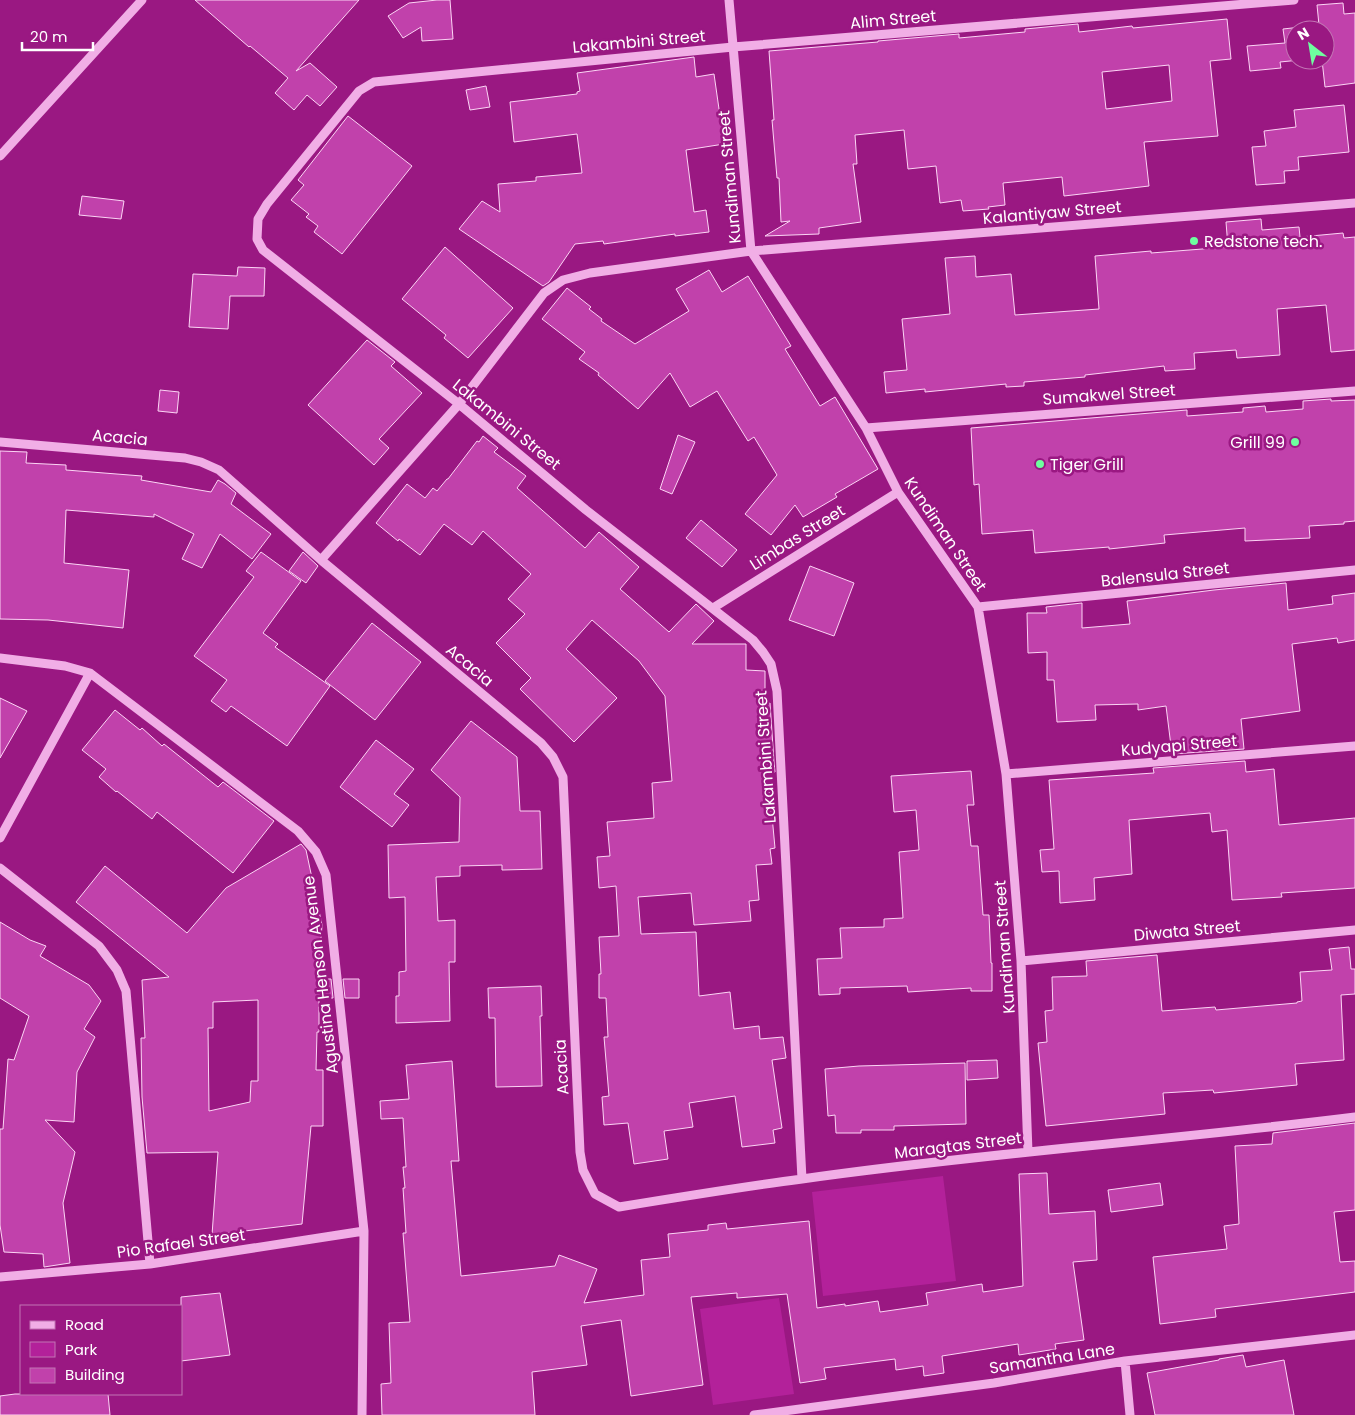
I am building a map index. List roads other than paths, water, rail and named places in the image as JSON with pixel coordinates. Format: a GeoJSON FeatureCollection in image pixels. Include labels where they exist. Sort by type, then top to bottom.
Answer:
{"type":"FeatureCollection","features":[{"type":"Feature","properties":{"kind":"street"},"geometry":{"type":"LineString","coordinates":[[0,156],[142,0]]}},
{"type":"Feature","properties":{"kind":"street","name":"Kundiman Street"},"geometry":{"type":"LineString","coordinates":[[729,0],[751,251],[866,428],[898,492],[978,607],[1006,774],[1021,961],[1028,1152]]}},
{"type":"Feature","properties":{"kind":"street","name":"Alim Street"},"geometry":{"type":"LineString","coordinates":[[733,47],[1294,0]]}},
{"type":"Feature","properties":{"kind":"street","name":"Lakambini Street"},"geometry":{"type":"LineString","coordinates":[[733,47],[374,82],[359,92],[267,204],[258,219],[257,239],[263,250],[459,404],[586,510],[753,640],[771,664],[777,691],[802,1178]]}},
{"type":"Feature","properties":{"kind":"street","name":"Kalantiyaw Street"},"geometry":{"type":"LineString","coordinates":[[320,560],[459,404],[544,293],[562,280],[590,273],[751,251],[1355,204]]}},
{"type":"Feature","properties":{"kind":"street","name":"Sumakwel Street"},"geometry":{"type":"LineString","coordinates":[[866,428],[1355,390]]}},
{"type":"Feature","properties":{"kind":"street","name":"Acacia"},"geometry":{"type":"LineString","coordinates":[[0,442],[185,458],[201,462],[219,470],[320,560],[541,743],[553,757],[563,777],[580,1152],[583,1170]]}},
{"type":"Feature","properties":{"kind":"street","name":"Limbas Street"},"geometry":{"type":"LineString","coordinates":[[712,608],[898,492]]}},
{"type":"Feature","properties":{"kind":"street","name":"Balensula Street"},"geometry":{"type":"LineString","coordinates":[[978,607],[1355,570]]}},
{"type":"Feature","properties":{"kind":"street","name":"Agustina Henson Avenue"},"geometry":{"type":"LineString","coordinates":[[0,658],[65,666],[90,673],[298,831],[316,852],[326,875],[364,1231],[362,1415]]}},
{"type":"Feature","properties":{"kind":"street"},"geometry":{"type":"LineString","coordinates":[[0,838],[90,673]]}},
{"type":"Feature","properties":{"kind":"street","name":"Kudyapi Street"},"geometry":{"type":"LineString","coordinates":[[1006,774],[1355,746]]}},
{"type":"Feature","properties":{"kind":"street"},"geometry":{"type":"LineString","coordinates":[[0,868],[99,946],[117,970],[126,991],[150,1264]]}},
{"type":"Feature","properties":{"kind":"street","name":"Diwata Street"},"geometry":{"type":"LineString","coordinates":[[1021,961],[1355,930]]}},
{"type":"Feature","properties":{"kind":"street","name":"Maragtas Street"},"geometry":{"type":"LineString","coordinates":[[583,1170],[595,1194],[619,1207],[802,1178],[1028,1152],[1246,1131],[1355,1117]]}},
{"type":"Feature","properties":{"kind":"street","name":"Pio Rafael Street"},"geometry":{"type":"LineString","coordinates":[[0,1277],[150,1264],[364,1231]]}},
{"type":"Feature","properties":{"kind":"street","name":"Samantha Lane"},"geometry":{"type":"LineString","coordinates":[[754,1415],[994,1383],[1125,1361],[1355,1335]]}},
{"type":"Feature","properties":{"kind":"street"},"geometry":{"type":"LineString","coordinates":[[1125,1361],[1130,1415]]}},
{"type":"Feature","properties":{"kind":"place","name":"Redstone tech."},"geometry":{"type":"Point","coordinates":[1194,241]}},
{"type":"Feature","properties":{"kind":"place","name":"Grill 99"},"geometry":{"type":"Point","coordinates":[1295,442]}},
{"type":"Feature","properties":{"kind":"place","name":"Tiger Grill"},"geometry":{"type":"Point","coordinates":[1040,464]}}]}
